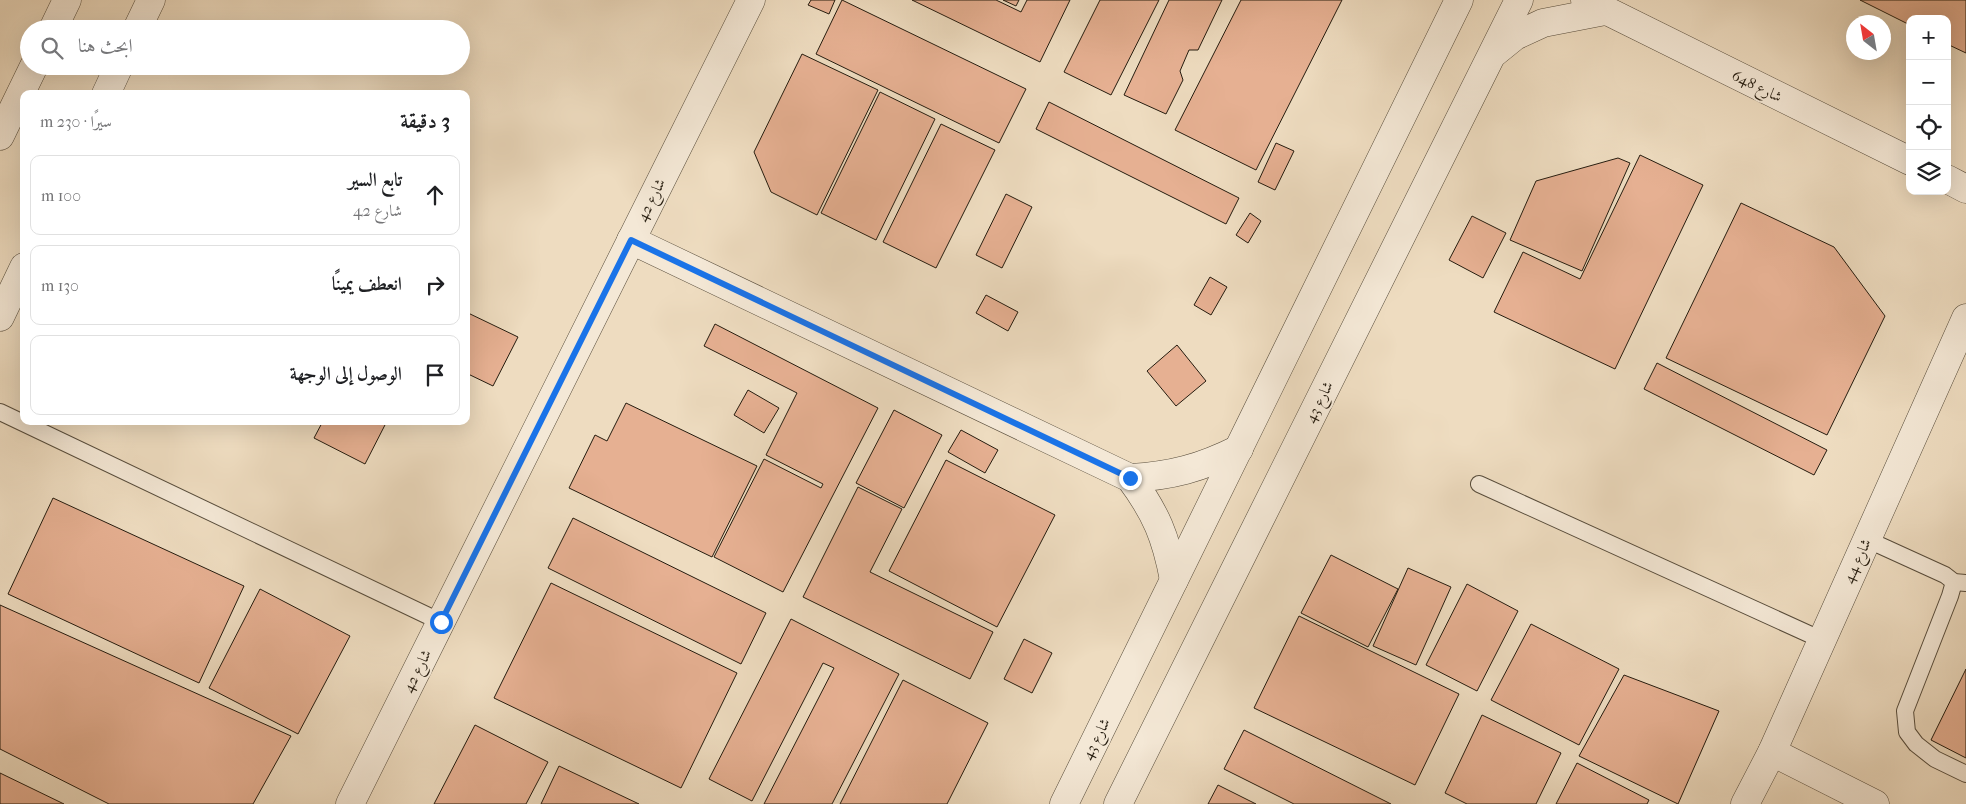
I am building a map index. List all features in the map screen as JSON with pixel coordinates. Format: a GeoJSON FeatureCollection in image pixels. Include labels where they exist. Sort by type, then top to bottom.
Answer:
{"type":"FeatureCollection","features":[{"type":"Feature","properties":{"kind":"street"},"geometry":{"type":"LineString","coordinates":[[57,20],[67,0]]}},
{"type":"Feature","properties":{"kind":"street"},"geometry":{"type":"LineString","coordinates":[[141,20],[151,0]]}},
{"type":"Feature","properties":{"kind":"street","name":"شارع 42"},"geometry":{"type":"LineString","coordinates":[[350,804],[750,0]]}},
{"type":"Feature","properties":{"kind":"street","name":"شارع 43"},"geometry":{"type":"LineString","coordinates":[[1064,804],[1460,0]]}},
{"type":"Feature","properties":{"kind":"street","name":"شارع 43"},"geometry":{"type":"LineString","coordinates":[[1118,804],[1519,0]]}},
{"type":"Feature","properties":{"kind":"street","name":"شارع 648"},"geometry":{"type":"LineString","coordinates":[[1491,56],[1515,36],[1543,23],[1595,5],[1906,159]]}},
{"type":"Feature","properties":{"kind":"street"},"geometry":{"type":"LineString","coordinates":[[22,90],[30,75]]}},
{"type":"Feature","properties":{"kind":"street"},"geometry":{"type":"LineString","coordinates":[[108,90],[116,75]]}},
{"type":"Feature","properties":{"kind":"street"},"geometry":{"type":"LineString","coordinates":[[0,136],[20,95]]}},
{"type":"Feature","properties":{"kind":"street"},"geometry":{"type":"LineString","coordinates":[[1951,182],[1966,189]]}},
{"type":"Feature","properties":{"kind":"street"},"geometry":{"type":"LineString","coordinates":[[631,240],[1130,478],[1186,471],[1213,462],[1238,450]]}},
{"type":"Feature","properties":{"kind":"street"},"geometry":{"type":"LineString","coordinates":[[0,317],[20,275]]}},
{"type":"Feature","properties":{"kind":"street","name":"شارع 44"},"geometry":{"type":"LineString","coordinates":[[1746,804],[1772,752],[1966,318]]}},
{"type":"Feature","properties":{"kind":"street"},"geometry":{"type":"LineString","coordinates":[[1130,478],[1160,526],[1169,552],[1174,580]]}},
{"type":"Feature","properties":{"kind":"street"},"geometry":{"type":"LineString","coordinates":[[1772,752],[1875,804]]}},
{"type":"Feature","properties":{"kind":"lane"},"geometry":{"type":"LineString","coordinates":[[0,412],[20,422]]}},
{"type":"Feature","properties":{"kind":"lane"},"geometry":{"type":"LineString","coordinates":[[27,425],[441,622]]}},
{"type":"Feature","properties":{"kind":"lane"},"geometry":{"type":"LineString","coordinates":[[1479,484],[1822,640]]}},
{"type":"Feature","properties":{"kind":"lane"},"geometry":{"type":"LineString","coordinates":[[1866,539],[1960,583],[1905,711],[1908,732],[1916,744],[1935,759],[1966,774]]}},
{"type":"Feature","properties":{"kind":"building"},"geometry":{"type":"Polygon","coordinates":[[[811,0],[835,0],[829,14],[808,5],[811,0]]]}},
{"type":"Feature","properties":{"kind":"building"},"geometry":{"type":"Polygon","coordinates":[[[842,0],[1026,89],[999,143],[816,54],[842,0]]]}},
{"type":"Feature","properties":{"kind":"building"},"geometry":{"type":"Polygon","coordinates":[[[912,0],[996,0],[1021,12],[1027,0],[1070,0],[1040,62],[912,0]]]}},
{"type":"Feature","properties":{"kind":"building"},"geometry":{"type":"Polygon","coordinates":[[[1003,0],[1019,0],[1016,6],[1003,0]]]}},
{"type":"Feature","properties":{"kind":"building"},"geometry":{"type":"Polygon","coordinates":[[[1100,0],[1159,0],[1111,95],[1064,72],[1100,0]]]}},
{"type":"Feature","properties":{"kind":"building"},"geometry":{"type":"Polygon","coordinates":[[[1169,0],[1222,0],[1198,50],[1189,50],[1180,71],[1183,80],[1166,114],[1124,95],[1169,0]]]}},
{"type":"Feature","properties":{"kind":"building"},"geometry":{"type":"Polygon","coordinates":[[[1241,0],[1342,0],[1256,170],[1175,130],[1241,0]]]}},
{"type":"Feature","properties":{"kind":"building"},"geometry":{"type":"Polygon","coordinates":[[[1860,0],[1966,0],[1966,53],[1951,46],[1951,15],[1906,15],[1906,23],[1860,0]]]}},
{"type":"Feature","properties":{"kind":"building"},"geometry":{"type":"Polygon","coordinates":[[[802,54],[878,90],[817,215],[771,192],[754,152],[802,54]]]}},
{"type":"Feature","properties":{"kind":"building"},"geometry":{"type":"Polygon","coordinates":[[[880,92],[935,119],[876,240],[821,213],[880,92]]]}},
{"type":"Feature","properties":{"kind":"building"},"geometry":{"type":"Polygon","coordinates":[[[1049,102],[1239,198],[1226,224],[1036,129],[1049,102]]]}},
{"type":"Feature","properties":{"kind":"building"},"geometry":{"type":"Polygon","coordinates":[[[941,124],[995,150],[936,268],[883,242],[941,124]]]}},
{"type":"Feature","properties":{"kind":"building"},"geometry":{"type":"Polygon","coordinates":[[[1276,143],[1294,151],[1275,190],[1258,182],[1276,143]]]}},
{"type":"Feature","properties":{"kind":"building"},"geometry":{"type":"Polygon","coordinates":[[[1640,155],[1703,185],[1615,369],[1494,312],[1523,252],[1580,279],[1640,155]]]}},
{"type":"Feature","properties":{"kind":"building"},"geometry":{"type":"Polygon","coordinates":[[[1618,158],[1630,163],[1582,271],[1510,240],[1536,181],[1618,158]]]}},
{"type":"Feature","properties":{"kind":"building"},"geometry":{"type":"Polygon","coordinates":[[[1006,194],[1032,207],[1002,268],[976,255],[1006,194]]]}},
{"type":"Feature","properties":{"kind":"building"},"geometry":{"type":"Polygon","coordinates":[[[1741,203],[1834,247],[1885,316],[1827,435],[1666,358],[1741,203]]]}},
{"type":"Feature","properties":{"kind":"building"},"geometry":{"type":"Polygon","coordinates":[[[1250,213],[1261,221],[1248,243],[1236,235],[1250,213]]]}},
{"type":"Feature","properties":{"kind":"building"},"geometry":{"type":"Polygon","coordinates":[[[1472,216],[1506,233],[1483,278],[1449,260],[1472,216]]]}},
{"type":"Feature","properties":{"kind":"building"},"geometry":{"type":"Polygon","coordinates":[[[1210,277],[1227,287],[1211,315],[1194,305],[1210,277]]]}},
{"type":"Feature","properties":{"kind":"building"},"geometry":{"type":"Polygon","coordinates":[[[986,295],[1018,312],[1008,331],[976,313],[986,295]]]}},
{"type":"Feature","properties":{"kind":"building"},"geometry":{"type":"Polygon","coordinates":[[[470,314],[518,337],[493,386],[470,375],[470,314]]]}},
{"type":"Feature","properties":{"kind":"building"},"geometry":{"type":"Polygon","coordinates":[[[715,324],[878,408],[783,592],[714,557],[764,459],[821,488],[823,484],[766,455],[797,393],[704,346],[715,324]]]}},
{"type":"Feature","properties":{"kind":"building"},"geometry":{"type":"Polygon","coordinates":[[[1177,345],[1206,381],[1176,406],[1147,371],[1177,345]]]}},
{"type":"Feature","properties":{"kind":"building"},"geometry":{"type":"Polygon","coordinates":[[[1657,363],[1827,450],[1814,475],[1644,389],[1657,363]]]}},
{"type":"Feature","properties":{"kind":"building"},"geometry":{"type":"Polygon","coordinates":[[[748,390],[779,408],[764,433],[734,415],[748,390]]]}},
{"type":"Feature","properties":{"kind":"building"},"geometry":{"type":"Polygon","coordinates":[[[626,403],[757,466],[712,557],[569,488],[595,435],[607,441],[626,403]]]}},
{"type":"Feature","properties":{"kind":"building"},"geometry":{"type":"Polygon","coordinates":[[[894,410],[942,435],[904,508],[856,483],[894,410]]]}},
{"type":"Feature","properties":{"kind":"building"},"geometry":{"type":"Polygon","coordinates":[[[321,425],[385,425],[365,464],[314,438],[321,425]]]}},
{"type":"Feature","properties":{"kind":"building"},"geometry":{"type":"Polygon","coordinates":[[[961,430],[998,450],[985,473],[948,452],[961,430]]]}},
{"type":"Feature","properties":{"kind":"building"},"geometry":{"type":"Polygon","coordinates":[[[946,460],[1055,515],[997,627],[889,571],[946,460]]]}},
{"type":"Feature","properties":{"kind":"building"},"geometry":{"type":"Polygon","coordinates":[[[858,487],[902,509],[870,572],[993,632],[970,679],[803,597],[858,487]]]}},
{"type":"Feature","properties":{"kind":"building"},"geometry":{"type":"Polygon","coordinates":[[[53,498],[244,586],[199,683],[8,594],[53,498]]]}},
{"type":"Feature","properties":{"kind":"building"},"geometry":{"type":"Polygon","coordinates":[[[573,518],[766,613],[741,664],[548,568],[573,518]]]}},
{"type":"Feature","properties":{"kind":"building"},"geometry":{"type":"Polygon","coordinates":[[[1331,555],[1398,589],[1368,647],[1301,613],[1331,555]]]}},
{"type":"Feature","properties":{"kind":"building"},"geometry":{"type":"Polygon","coordinates":[[[1408,568],[1451,587],[1416,665],[1373,646],[1408,568]]]}},
{"type":"Feature","properties":{"kind":"building"},"geometry":{"type":"Polygon","coordinates":[[[551,583],[737,673],[681,788],[494,698],[551,583]]]}},
{"type":"Feature","properties":{"kind":"building"},"geometry":{"type":"Polygon","coordinates":[[[1467,584],[1518,611],[1477,691],[1426,665],[1467,584]]]}},
{"type":"Feature","properties":{"kind":"building"},"geometry":{"type":"Polygon","coordinates":[[[260,589],[350,636],[298,734],[209,688],[260,589]]]}},
{"type":"Feature","properties":{"kind":"building"},"geometry":{"type":"Polygon","coordinates":[[[0,605],[291,736],[253,804],[109,804],[0,749],[0,605]]]}},
{"type":"Feature","properties":{"kind":"building"},"geometry":{"type":"Polygon","coordinates":[[[1299,616],[1459,694],[1415,785],[1254,708],[1299,616]]]}},
{"type":"Feature","properties":{"kind":"building"},"geometry":{"type":"Polygon","coordinates":[[[791,619],[899,674],[832,804],[764,804],[834,668],[823,663],[752,801],[709,779],[791,619]]]}},
{"type":"Feature","properties":{"kind":"building"},"geometry":{"type":"Polygon","coordinates":[[[1531,624],[1619,669],[1579,745],[1491,700],[1531,624]]]}},
{"type":"Feature","properties":{"kind":"building"},"geometry":{"type":"Polygon","coordinates":[[[1024,639],[1052,653],[1032,693],[1004,679],[1024,639]]]}},
{"type":"Feature","properties":{"kind":"building"},"geometry":{"type":"Polygon","coordinates":[[[1966,669],[1966,758],[1931,740],[1966,669]]]}},
{"type":"Feature","properties":{"kind":"building"},"geometry":{"type":"Polygon","coordinates":[[[1624,675],[1719,711],[1678,804],[1579,756],[1624,675]]]}},
{"type":"Feature","properties":{"kind":"building"},"geometry":{"type":"Polygon","coordinates":[[[903,680],[988,723],[947,804],[840,804],[903,680]]]}},
{"type":"Feature","properties":{"kind":"building"},"geometry":{"type":"Polygon","coordinates":[[[1482,715],[1561,753],[1536,804],[1467,804],[1445,793],[1482,715]]]}},
{"type":"Feature","properties":{"kind":"building"},"geometry":{"type":"Polygon","coordinates":[[[475,725],[548,762],[526,804],[434,804],[475,725]]]}},
{"type":"Feature","properties":{"kind":"building"},"geometry":{"type":"Polygon","coordinates":[[[1244,730],[1391,804],[1294,804],[1224,769],[1244,730]]]}},
{"type":"Feature","properties":{"kind":"building"},"geometry":{"type":"Polygon","coordinates":[[[1577,763],[1649,800],[1647,804],[1556,804],[1577,763]]]}},
{"type":"Feature","properties":{"kind":"building"},"geometry":{"type":"Polygon","coordinates":[[[559,766],[639,804],[541,804],[559,766]]]}},
{"type":"Feature","properties":{"kind":"building"},"geometry":{"type":"Polygon","coordinates":[[[0,773],[64,804],[0,804],[0,773]]]}},
{"type":"Feature","properties":{"kind":"building"},"geometry":{"type":"Polygon","coordinates":[[[1218,785],[1256,804],[1208,804],[1218,785]]]}},
{"type":"Feature","properties":{"kind":"route"},"geometry":{"type":"LineString","coordinates":[[441,622],[631,240],[1130,478]]}}]}
